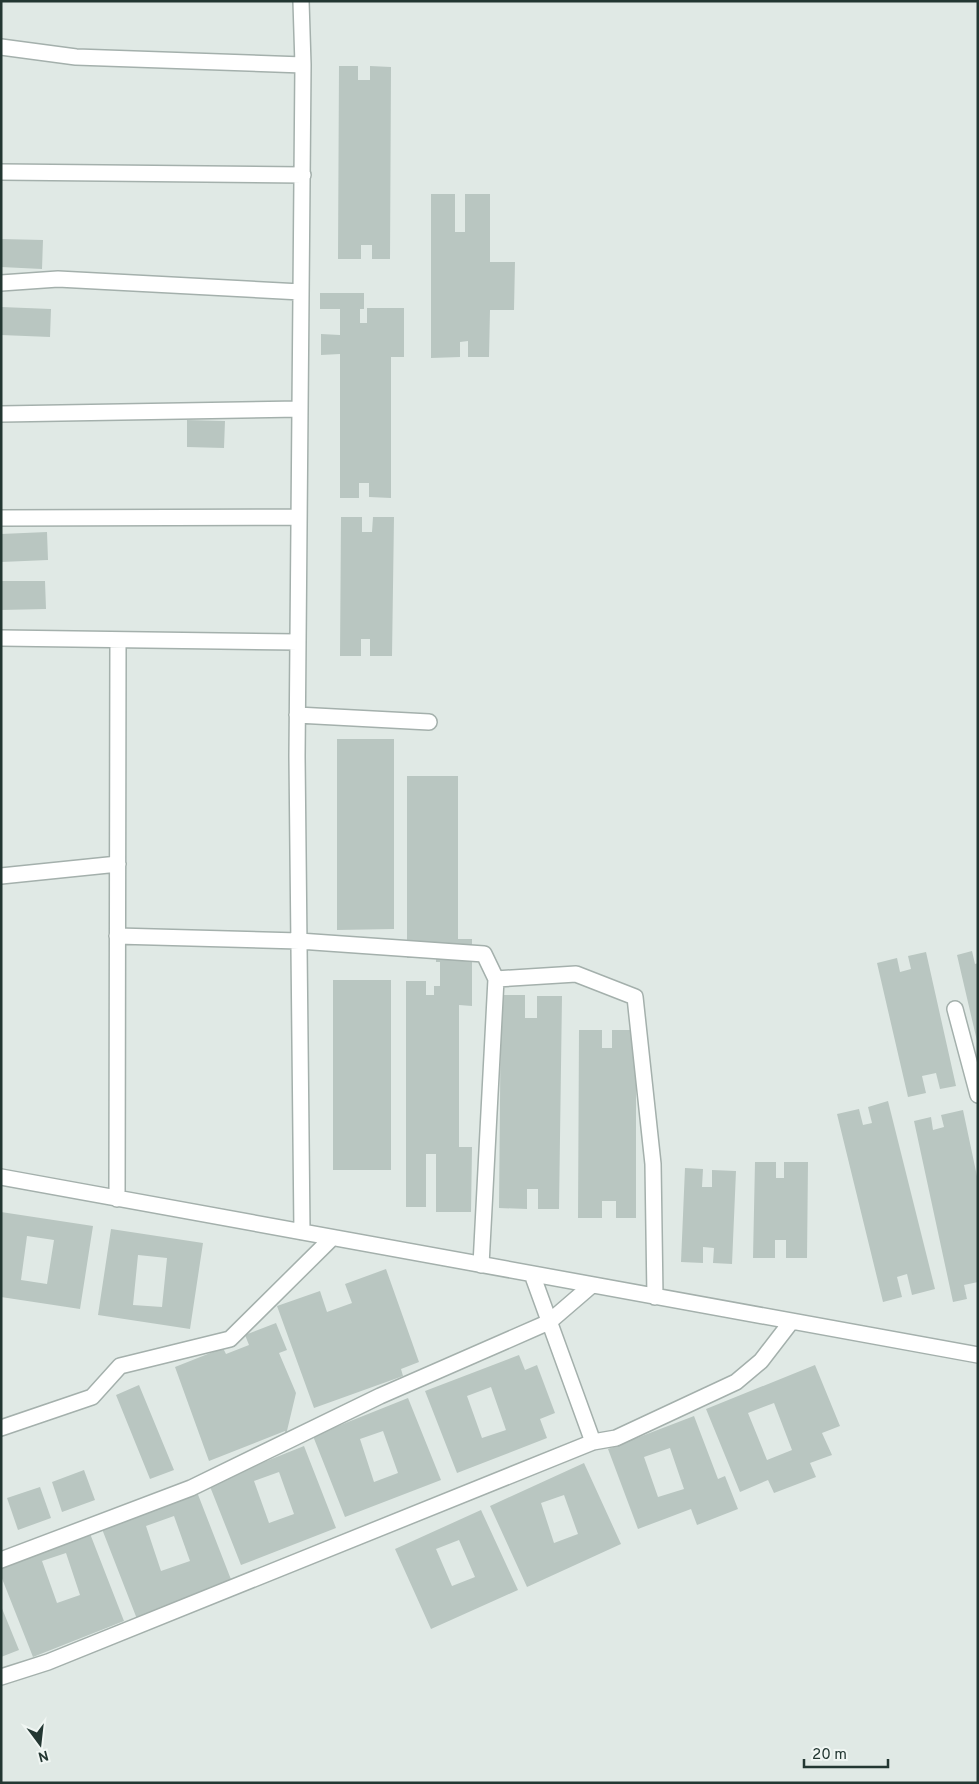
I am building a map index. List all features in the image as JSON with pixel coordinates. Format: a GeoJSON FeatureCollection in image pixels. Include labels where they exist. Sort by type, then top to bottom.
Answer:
{"type":"FeatureCollection","features":[{"type":"Feature","properties":{"kind":"street"},"geometry":{"type":"LineString","coordinates":[[301,1],[303,176],[298,715],[302,1232]]}},
{"type":"Feature","properties":{"kind":"street"},"geometry":{"type":"LineString","coordinates":[[1,47],[76,57],[303,65]]}},
{"type":"Feature","properties":{"kind":"street"},"geometry":{"type":"LineString","coordinates":[[1,172],[303,176]]}},
{"type":"Feature","properties":{"kind":"street"},"geometry":{"type":"LineString","coordinates":[[1,282],[58,279],[301,292]]}},
{"type":"Feature","properties":{"kind":"street"},"geometry":{"type":"LineString","coordinates":[[1,414],[300,409]]}},
{"type":"Feature","properties":{"kind":"street"},"geometry":{"type":"LineString","coordinates":[[1,518],[299,517]]}},
{"type":"Feature","properties":{"kind":"street"},"geometry":{"type":"LineString","coordinates":[[1,638],[298,642]]}},
{"type":"Feature","properties":{"kind":"street"},"geometry":{"type":"LineString","coordinates":[[117,1199],[118,640]]}},
{"type":"Feature","properties":{"kind":"street"},"geometry":{"type":"LineString","coordinates":[[298,715],[430,722]]}},
{"type":"Feature","properties":{"kind":"street"},"geometry":{"type":"LineString","coordinates":[[1,876],[118,864]]}},
{"type":"Feature","properties":{"kind":"street"},"geometry":{"type":"LineString","coordinates":[[117,936],[299,941],[484,954],[496,979],[481,1265]]}},
{"type":"Feature","properties":{"kind":"street"},"geometry":{"type":"LineString","coordinates":[[496,979],[576,974],[635,997],[653,1164],[655,1297]]}},
{"type":"Feature","properties":{"kind":"street"},"geometry":{"type":"LineString","coordinates":[[955,1009],[978,1095]]}},
{"type":"Feature","properties":{"kind":"street"},"geometry":{"type":"LineString","coordinates":[[1,1177],[978,1355]]}},
{"type":"Feature","properties":{"kind":"street"},"geometry":{"type":"LineString","coordinates":[[1,1428],[92,1397],[120,1366],[230,1339],[332,1238]]}},
{"type":"Feature","properties":{"kind":"street"},"geometry":{"type":"LineString","coordinates":[[532,1274],[593,1442]]}},
{"type":"Feature","properties":{"kind":"street"},"geometry":{"type":"LineString","coordinates":[[1,1560],[191,1488],[380,1396],[549,1322],[592,1285]]}},
{"type":"Feature","properties":{"kind":"street"},"geometry":{"type":"LineString","coordinates":[[1,1677],[48,1662],[593,1442],[616,1438],[736,1382],[761,1361],[791,1322]]}},
{"type":"Feature","properties":{"kind":"building"},"geometry":{"type":"Polygon","coordinates":[[[339,66],[358,66],[358,80],[370,80],[370,66],[391,67],[390,259],[372,259],[372,245],[361,245],[361,259],[338,259],[339,66]]]}},
{"type":"Feature","properties":{"kind":"building"},"geometry":{"type":"Polygon","coordinates":[[[431,194],[455,194],[455,232],[465,232],[465,194],[490,194],[490,262],[515,262],[514,310],[490,310],[489,357],[468,357],[468,341],[460,342],[460,357],[431,358],[431,194]]]}},
{"type":"Feature","properties":{"kind":"building"},"geometry":{"type":"Polygon","coordinates":[[[1,239],[43,240],[42,269],[1,267],[1,239]]]}},
{"type":"Feature","properties":{"kind":"building"},"geometry":{"type":"Polygon","coordinates":[[[320,293],[364,293],[364,309],[360,309],[360,323],[367,323],[367,308],[404,308],[404,357],[391,357],[391,498],[369,497],[369,483],[359,483],[359,498],[340,498],[340,354],[321,355],[321,334],[340,335],[340,309],[320,309],[320,293]]]}},
{"type":"Feature","properties":{"kind":"building"},"geometry":{"type":"Polygon","coordinates":[[[1,307],[51,309],[50,337],[1,335],[1,307]]]}},
{"type":"Feature","properties":{"kind":"building"},"geometry":{"type":"Polygon","coordinates":[[[187,420],[225,421],[224,448],[187,447],[187,420]]]}},
{"type":"Feature","properties":{"kind":"building"},"geometry":{"type":"Polygon","coordinates":[[[341,517],[362,517],[362,532],[372,532],[373,517],[394,517],[392,656],[370,656],[370,639],[361,639],[361,656],[340,656],[341,517]]]}},
{"type":"Feature","properties":{"kind":"building"},"geometry":{"type":"Polygon","coordinates":[[[47,532],[48,560],[1,562],[1,534],[47,532]]]}},
{"type":"Feature","properties":{"kind":"building"},"geometry":{"type":"Polygon","coordinates":[[[1,581],[45,581],[46,609],[1,610],[1,581]]]}},
{"type":"Feature","properties":{"kind":"building"},"geometry":{"type":"Polygon","coordinates":[[[337,739],[394,739],[394,929],[337,930],[337,739]]]}},
{"type":"Feature","properties":{"kind":"building"},"geometry":{"type":"Polygon","coordinates":[[[407,776],[458,776],[458,939],[472,939],[472,1006],[459,1005],[459,1147],[472,1147],[471,1212],[436,1212],[436,1154],[426,1154],[426,1207],[406,1207],[406,981],[426,981],[426,995],[434,995],[434,986],[440,986],[440,962],[436,962],[436,945],[427,945],[426,958],[407,958],[407,776]]]}},
{"type":"Feature","properties":{"kind":"building"},"geometry":{"type":"Polygon","coordinates":[[[972,951],[975,964],[978,963],[977,1041],[957,955],[972,951]]]}},
{"type":"Feature","properties":{"kind":"building"},"geometry":{"type":"Polygon","coordinates":[[[926,952],[956,1086],[940,1089],[936,1073],[922,1076],[926,1093],[908,1097],[877,963],[897,958],[900,972],[911,969],[908,956],[926,952]]]}},
{"type":"Feature","properties":{"kind":"building"},"geometry":{"type":"Polygon","coordinates":[[[333,980],[391,980],[391,1170],[333,1170],[333,980]]]}},
{"type":"Feature","properties":{"kind":"building"},"geometry":{"type":"Polygon","coordinates":[[[501,995],[525,995],[525,1018],[537,1018],[537,996],[562,996],[559,1209],[538,1209],[538,1189],[527,1189],[527,1209],[499,1208],[501,995]]]}},
{"type":"Feature","properties":{"kind":"building"},"geometry":{"type":"Polygon","coordinates":[[[579,1030],[602,1030],[602,1048],[612,1048],[612,1030],[636,1030],[636,1218],[616,1218],[616,1201],[602,1201],[602,1218],[578,1218],[579,1030]]]}},
{"type":"Feature","properties":{"kind":"building"},"geometry":{"type":"Polygon","coordinates":[[[888,1101],[935,1289],[912,1295],[907,1274],[897,1277],[902,1297],[883,1302],[837,1114],[859,1109],[863,1125],[872,1123],[868,1107],[888,1101]]]}},
{"type":"Feature","properties":{"kind":"building"},"geometry":{"type":"Polygon","coordinates":[[[963,1110],[978,1181],[978,1282],[964,1285],[967,1299],[953,1302],[914,1121],[931,1117],[933,1130],[944,1127],[941,1115],[963,1110]]]}},
{"type":"Feature","properties":{"kind":"building"},"geometry":{"type":"Polygon","coordinates":[[[755,1162],[776,1162],[776,1178],[784,1178],[784,1162],[808,1162],[807,1258],[786,1258],[786,1240],[775,1240],[775,1258],[753,1258],[755,1162]]]}},
{"type":"Feature","properties":{"kind":"building"},"geometry":{"type":"Polygon","coordinates":[[[685,1168],[703,1169],[702,1187],[712,1187],[712,1170],[736,1171],[732,1264],[713,1263],[714,1248],[703,1247],[703,1263],[681,1262],[685,1168]]]}},
{"type":"Feature","properties":{"kind":"building"},"geometry":{"type":"Polygon","coordinates":[[[1,1212],[93,1226],[80,1309],[1,1297],[1,1212]],[[27,1236],[21,1280],[47,1284],[54,1240],[27,1236]]]}},
{"type":"Feature","properties":{"kind":"building"},"geometry":{"type":"Polygon","coordinates":[[[111,1229],[203,1243],[190,1329],[98,1315],[111,1229]],[[138,1255],[133,1305],[162,1307],[167,1258],[138,1255]]]}},
{"type":"Feature","properties":{"kind":"building"},"geometry":{"type":"Polygon","coordinates":[[[386,1269],[419,1362],[401,1369],[403,1376],[314,1408],[277,1306],[320,1291],[327,1312],[352,1303],[345,1284],[386,1269]]]}},
{"type":"Feature","properties":{"kind":"building"},"geometry":{"type":"Polygon","coordinates":[[[276,1323],[287,1350],[279,1353],[296,1393],[286,1435],[285,1431],[209,1461],[175,1367],[223,1348],[226,1354],[249,1345],[245,1335],[276,1323]]]}},
{"type":"Feature","properties":{"kind":"building"},"geometry":{"type":"Polygon","coordinates":[[[519,1355],[525,1370],[537,1365],[555,1413],[540,1419],[547,1438],[457,1473],[425,1391],[519,1355]],[[491,1387],[467,1396],[482,1438],[506,1430],[491,1387]]]}},
{"type":"Feature","properties":{"kind":"building"},"geometry":{"type":"Polygon","coordinates":[[[815,1365],[840,1426],[822,1433],[832,1455],[810,1463],[816,1477],[774,1493],[768,1480],[740,1492],[706,1409],[815,1365]],[[774,1403],[748,1413],[767,1460],[792,1450],[774,1403]]]}},
{"type":"Feature","properties":{"kind":"building"},"geometry":{"type":"Polygon","coordinates":[[[139,1385],[174,1470],[150,1479],[116,1395],[139,1385]]]}},
{"type":"Feature","properties":{"kind":"building"},"geometry":{"type":"Polygon","coordinates":[[[408,1398],[441,1480],[345,1517],[313,1436],[408,1398]],[[383,1431],[360,1439],[374,1482],[398,1473],[383,1431]]]}},
{"type":"Feature","properties":{"kind":"building"},"geometry":{"type":"Polygon","coordinates":[[[694,1416],[718,1479],[725,1476],[738,1509],[697,1525],[691,1509],[638,1529],[608,1449],[694,1416]],[[670,1448],[644,1457],[658,1497],[684,1489],[670,1448]]]}},
{"type":"Feature","properties":{"kind":"building"},"geometry":{"type":"Polygon","coordinates":[[[304,1446],[336,1528],[241,1565],[209,1484],[304,1446]],[[279,1472],[254,1481],[269,1523],[294,1514],[279,1472]]]}},
{"type":"Feature","properties":{"kind":"building"},"geometry":{"type":"Polygon","coordinates":[[[584,1463],[621,1544],[527,1587],[490,1506],[584,1463]],[[564,1495],[541,1503],[554,1543],[578,1534],[564,1495]]]}},
{"type":"Feature","properties":{"kind":"building"},"geometry":{"type":"Polygon","coordinates":[[[84,1470],[95,1500],[62,1512],[52,1482],[84,1470]]]}},
{"type":"Feature","properties":{"kind":"building"},"geometry":{"type":"Polygon","coordinates":[[[40,1487],[51,1518],[18,1530],[7,1498],[40,1487]]]}},
{"type":"Feature","properties":{"kind":"building"},"geometry":{"type":"Polygon","coordinates":[[[197,1492],[232,1582],[137,1619],[102,1529],[197,1492]],[[174,1516],[146,1526],[161,1571],[190,1561],[174,1516]]]}},
{"type":"Feature","properties":{"kind":"building"},"geometry":{"type":"Polygon","coordinates":[[[481,1510],[518,1590],[431,1629],[395,1549],[481,1510]],[[459,1540],[436,1549],[452,1586],[475,1577],[459,1540]]]}},
{"type":"Feature","properties":{"kind":"building"},"geometry":{"type":"Polygon","coordinates":[[[89,1531],[124,1621],[33,1657],[1,1576],[1,1566],[89,1531]],[[66,1553],[42,1561],[57,1603],[80,1595],[66,1553]]]}},
{"type":"Feature","properties":{"kind":"building"},"geometry":{"type":"Polygon","coordinates":[[[1,1606],[19,1650],[1,1657],[1,1606]]]}}]}
